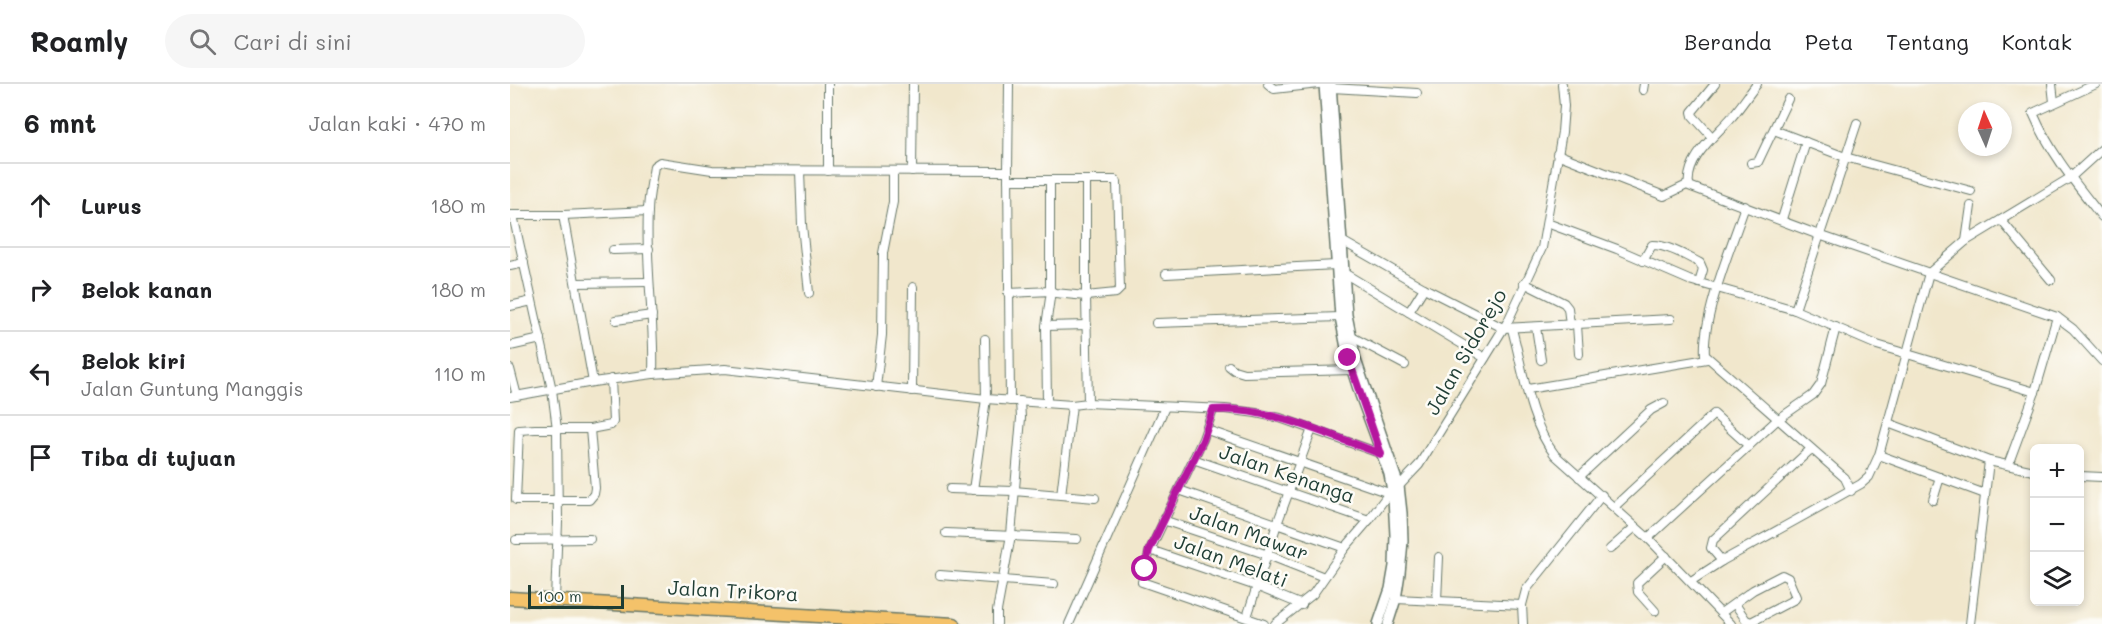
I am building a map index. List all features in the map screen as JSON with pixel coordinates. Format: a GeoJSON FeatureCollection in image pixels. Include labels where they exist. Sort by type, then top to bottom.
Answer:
{"type":"FeatureCollection","features":[{"type":"Feature","properties":{"kind":"main road","name":"Jalan Trikora"},"geometry":{"type":"LineString","coordinates":[[510,598],[954,624]]}},
{"type":"Feature","properties":{"kind":"street"},"geometry":{"type":"LineString","coordinates":[[818,84],[827,93]]}},
{"type":"Feature","properties":{"kind":"street"},"geometry":{"type":"LineString","coordinates":[[828,84],[828,171]]}},
{"type":"Feature","properties":{"kind":"street"},"geometry":{"type":"LineString","coordinates":[[912,171],[913,84]]}},
{"type":"Feature","properties":{"kind":"street"},"geometry":{"type":"LineString","coordinates":[[1009,84],[1010,401]]}},
{"type":"Feature","properties":{"kind":"street"},"geometry":{"type":"LineString","coordinates":[[1268,84],[1274,89],[1319,84]]}},
{"type":"Feature","properties":{"kind":"street","name":"Jalan Sidorejo"},"geometry":{"type":"LineString","coordinates":[[1275,624],[1312,594],[1345,548],[1394,490],[1419,465],[1503,328],[1542,248],[1563,115],[1562,84]]}},
{"type":"Feature","properties":{"kind":"street"},"geometry":{"type":"LineString","coordinates":[[1712,136],[1692,112],[1715,84]]}},
{"type":"Feature","properties":{"kind":"street"},"geometry":{"type":"LineString","coordinates":[[1689,184],[1693,165],[1712,136],[1731,118],[1757,84]]}},
{"type":"Feature","properties":{"kind":"street"},"geometry":{"type":"LineString","coordinates":[[2052,84],[2054,102]]}},
{"type":"Feature","properties":{"kind":"street"},"geometry":{"type":"LineString","coordinates":[[1385,454],[1352,370],[1340,317],[1329,85],[1417,93]]}},
{"type":"Feature","properties":{"kind":"street"},"geometry":{"type":"LineString","coordinates":[[2092,85],[2033,113],[2049,146],[2070,178],[2099,206],[2102,217]]}},
{"type":"Feature","properties":{"kind":"street"},"geometry":{"type":"LineString","coordinates":[[1752,163],[1758,162],[1788,99]]}},
{"type":"Feature","properties":{"kind":"street"},"geometry":{"type":"LineString","coordinates":[[1795,310],[1857,123]]}},
{"type":"Feature","properties":{"kind":"street"},"geometry":{"type":"LineString","coordinates":[[1774,130],[1845,157],[1971,191]]}},
{"type":"Feature","properties":{"kind":"street"},"geometry":{"type":"LineString","coordinates":[[1782,219],[1806,142]]}},
{"type":"Feature","properties":{"kind":"street"},"geometry":{"type":"LineString","coordinates":[[1691,581],[1722,561],[1851,491],[1865,481],[1879,455],[1929,273],[1966,242],[2070,178],[2102,149]]}},
{"type":"Feature","properties":{"kind":"street"},"geometry":{"type":"LineString","coordinates":[[1557,154],[1664,196],[1689,184]]}},
{"type":"Feature","properties":{"kind":"street"},"geometry":{"type":"LineString","coordinates":[[1332,159],[1342,241],[1347,315],[1394,490],[1403,541],[1396,598],[1388,624]]}},
{"type":"Feature","properties":{"kind":"street"},"geometry":{"type":"LineString","coordinates":[[653,374],[648,211],[654,166],[660,162],[712,170],[1008,171]]}},
{"type":"Feature","properties":{"kind":"street"},"geometry":{"type":"LineString","coordinates":[[800,171],[802,225],[809,293]]}},
{"type":"Feature","properties":{"kind":"street"},"geometry":{"type":"LineString","coordinates":[[876,387],[882,335],[883,253],[892,202],[893,171]]}},
{"type":"Feature","properties":{"kind":"street"},"geometry":{"type":"LineString","coordinates":[[1008,180],[1116,180],[1118,184],[1120,289],[1116,293],[1086,296],[1051,291],[1008,293]]}},
{"type":"Feature","properties":{"kind":"street"},"geometry":{"type":"LineString","coordinates":[[1047,403],[1046,326],[1051,291],[1050,180]]}},
{"type":"Feature","properties":{"kind":"street"},"geometry":{"type":"LineString","coordinates":[[1086,181],[1088,403]]}},
{"type":"Feature","properties":{"kind":"street"},"geometry":{"type":"LineString","coordinates":[[1689,184],[1692,188],[1782,219],[1819,235],[2057,317],[2073,329],[2102,361]]}},
{"type":"Feature","properties":{"kind":"street"},"geometry":{"type":"LineString","coordinates":[[1745,206],[1704,337],[1705,355],[1845,478],[1851,491]]}},
{"type":"Feature","properties":{"kind":"street"},"geometry":{"type":"LineString","coordinates":[[1966,242],[1971,206]]}},
{"type":"Feature","properties":{"kind":"street"},"geometry":{"type":"LineString","coordinates":[[555,600],[557,429],[552,390],[511,215],[648,211]]}},
{"type":"Feature","properties":{"kind":"street"},"geometry":{"type":"LineString","coordinates":[[563,215],[593,382]]}},
{"type":"Feature","properties":{"kind":"street"},"geometry":{"type":"LineString","coordinates":[[2001,220],[2051,280]]}},
{"type":"Feature","properties":{"kind":"street"},"geometry":{"type":"LineString","coordinates":[[1546,223],[1699,283],[1795,310],[1877,345],[2035,392]]}},
{"type":"Feature","properties":{"kind":"street"},"geometry":{"type":"LineString","coordinates":[[1342,241],[1424,288],[1503,328],[1671,319]]}},
{"type":"Feature","properties":{"kind":"street"},"geometry":{"type":"LineString","coordinates":[[1643,261],[1652,245],[1678,253],[1700,263],[1703,270],[1699,283]]}},
{"type":"Feature","properties":{"kind":"street"},"geometry":{"type":"LineString","coordinates":[[613,250],[648,249]]}},
{"type":"Feature","properties":{"kind":"street"},"geometry":{"type":"LineString","coordinates":[[510,266],[524,263]]}},
{"type":"Feature","properties":{"kind":"street"},"geometry":{"type":"LineString","coordinates":[[1166,274],[1336,265]]}},
{"type":"Feature","properties":{"kind":"street"},"geometry":{"type":"LineString","coordinates":[[1344,273],[1485,358]]}},
{"type":"Feature","properties":{"kind":"street"},"geometry":{"type":"LineString","coordinates":[[576,283],[649,282]]}},
{"type":"Feature","properties":{"kind":"street"},"geometry":{"type":"LineString","coordinates":[[1524,284],[1564,303],[1568,308],[1574,325],[1579,354]]}},
{"type":"Feature","properties":{"kind":"street"},"geometry":{"type":"LineString","coordinates":[[912,391],[913,287]]}},
{"type":"Feature","properties":{"kind":"street"},"geometry":{"type":"LineString","coordinates":[[1408,312],[1424,288]]}},
{"type":"Feature","properties":{"kind":"street"},"geometry":{"type":"LineString","coordinates":[[510,306],[532,302]]}},
{"type":"Feature","properties":{"kind":"street"},"geometry":{"type":"LineString","coordinates":[[616,320],[652,315]]}},
{"type":"Feature","properties":{"kind":"street"},"geometry":{"type":"LineString","coordinates":[[1156,323],[1340,317]]}},
{"type":"Feature","properties":{"kind":"street"},"geometry":{"type":"LineString","coordinates":[[2008,465],[2035,392],[2057,317]]}},
{"type":"Feature","properties":{"kind":"street"},"geometry":{"type":"LineString","coordinates":[[1046,326],[1087,325]]}},
{"type":"Feature","properties":{"kind":"street"},"geometry":{"type":"LineString","coordinates":[[1536,327],[1541,360]]}},
{"type":"Feature","properties":{"kind":"street"},"geometry":{"type":"LineString","coordinates":[[1648,538],[1777,420],[1818,390],[1836,327]]}},
{"type":"Feature","properties":{"kind":"street"},"geometry":{"type":"LineString","coordinates":[[1512,329],[1532,409],[1547,445],[1579,477],[1648,538],[1731,624]]}},
{"type":"Feature","properties":{"kind":"street"},"geometry":{"type":"LineString","coordinates":[[1352,337],[1405,365]]}},
{"type":"Feature","properties":{"kind":"street"},"geometry":{"type":"LineString","coordinates":[[510,346],[541,339]]}},
{"type":"Feature","properties":{"kind":"street"},"geometry":{"type":"LineString","coordinates":[[973,490],[986,399],[986,339]]}},
{"type":"Feature","properties":{"kind":"street"},"geometry":{"type":"LineString","coordinates":[[1528,389],[1707,359]]}},
{"type":"Feature","properties":{"kind":"street"},"geometry":{"type":"LineString","coordinates":[[1229,366],[1244,373],[1352,370]]}},
{"type":"Feature","properties":{"kind":"street"},"geometry":{"type":"LineString","coordinates":[[510,369],[514,397],[611,379],[725,369],[1010,401],[1225,409],[1280,418],[1385,454]]}},
{"type":"Feature","properties":{"kind":"street"},"geometry":{"type":"LineString","coordinates":[[590,429],[594,494],[589,500],[513,501],[514,430],[590,429],[611,425],[613,422],[611,379]]}},
{"type":"Feature","properties":{"kind":"street"},"geometry":{"type":"LineString","coordinates":[[997,624],[997,611],[1011,535],[1021,418],[1020,401]]}},
{"type":"Feature","properties":{"kind":"street"},"geometry":{"type":"LineString","coordinates":[[1579,477],[1651,410],[1664,403]]}},
{"type":"Feature","properties":{"kind":"street"},"geometry":{"type":"LineString","coordinates":[[1061,495],[1072,405]]}},
{"type":"Feature","properties":{"kind":"street"},"geometry":{"type":"LineString","coordinates":[[1069,624],[1165,407]]}},
{"type":"Feature","properties":{"kind":"street"},"geometry":{"type":"LineString","coordinates":[[1213,410],[1207,430],[1149,550],[1142,582],[1264,624]]}},
{"type":"Feature","properties":{"kind":"street"},"geometry":{"type":"LineString","coordinates":[[1614,507],[1714,414],[1749,446]]}},
{"type":"Feature","properties":{"kind":"street"},"geometry":{"type":"LineString","coordinates":[[1888,423],[1989,461],[2030,470]]}},
{"type":"Feature","properties":{"kind":"street"},"geometry":{"type":"LineString","coordinates":[[1247,617],[1277,524],[1312,429]]}},
{"type":"Feature","properties":{"kind":"street"},"geometry":{"type":"LineString","coordinates":[[1207,430],[1394,490]]}},
{"type":"Feature","properties":{"kind":"street"},"geometry":{"type":"LineString","coordinates":[[1722,561],[1712,548],[1713,540],[1811,449]]}},
{"type":"Feature","properties":{"kind":"street"},"geometry":{"type":"LineString","coordinates":[[1879,455],[1985,494]]}},
{"type":"Feature","properties":{"kind":"street","name":"Jalan Kenanga"},"geometry":{"type":"LineString","coordinates":[[1193,459],[1370,520]]}},
{"type":"Feature","properties":{"kind":"street"},"geometry":{"type":"LineString","coordinates":[[1970,624],[1989,461]]}},
{"type":"Feature","properties":{"kind":"street"},"geometry":{"type":"LineString","coordinates":[[2084,476],[2102,477]]}},
{"type":"Feature","properties":{"kind":"street"},"geometry":{"type":"LineString","coordinates":[[1933,500],[1940,477]]}},
{"type":"Feature","properties":{"kind":"street"},"geometry":{"type":"LineString","coordinates":[[950,489],[1014,491],[1095,498]]}},
{"type":"Feature","properties":{"kind":"street"},"geometry":{"type":"LineString","coordinates":[[1179,490],[1345,548]]}},
{"type":"Feature","properties":{"kind":"street"},"geometry":{"type":"LineString","coordinates":[[1378,624],[1390,589],[1394,566],[1394,490]]}},
{"type":"Feature","properties":{"kind":"street"},"geometry":{"type":"LineString","coordinates":[[1523,624],[1522,605],[1526,590],[1602,495]]}},
{"type":"Feature","properties":{"kind":"street","name":"Jalan Mawar"},"geometry":{"type":"LineString","coordinates":[[1163,520],[1268,555],[1324,577]]}},
{"type":"Feature","properties":{"kind":"street"},"geometry":{"type":"LineString","coordinates":[[1610,549],[1635,527]]}},
{"type":"Feature","properties":{"kind":"street"},"geometry":{"type":"LineString","coordinates":[[946,532],[1077,539]]}},
{"type":"Feature","properties":{"kind":"street"},"geometry":{"type":"LineString","coordinates":[[516,540],[590,539]]}},
{"type":"Feature","properties":{"kind":"street","name":"Jalan Melati"},"geometry":{"type":"LineString","coordinates":[[1149,550],[1302,604]]}},
{"type":"Feature","properties":{"kind":"street"},"geometry":{"type":"LineString","coordinates":[[1655,611],[1638,592],[1637,583],[1666,556]]}},
{"type":"Feature","properties":{"kind":"street"},"geometry":{"type":"LineString","coordinates":[[1437,600],[1439,557]]}},
{"type":"Feature","properties":{"kind":"street"},"geometry":{"type":"LineString","coordinates":[[940,575],[1054,585]]}},
{"type":"Feature","properties":{"kind":"street"},"geometry":{"type":"LineString","coordinates":[[1721,613],[1753,590],[1782,575],[1788,578],[1796,597],[1751,621],[1746,620],[1735,604]]}},
{"type":"Feature","properties":{"kind":"street"},"geometry":{"type":"LineString","coordinates":[[1396,598],[1522,605]]}},
{"type":"Feature","properties":{"kind":"route"},"geometry":{"type":"LineString","coordinates":[[1145,569],[1149,550],[1203,440],[1213,410],[1225,409],[1280,418],[1381,454],[1348,358]]}}]}
